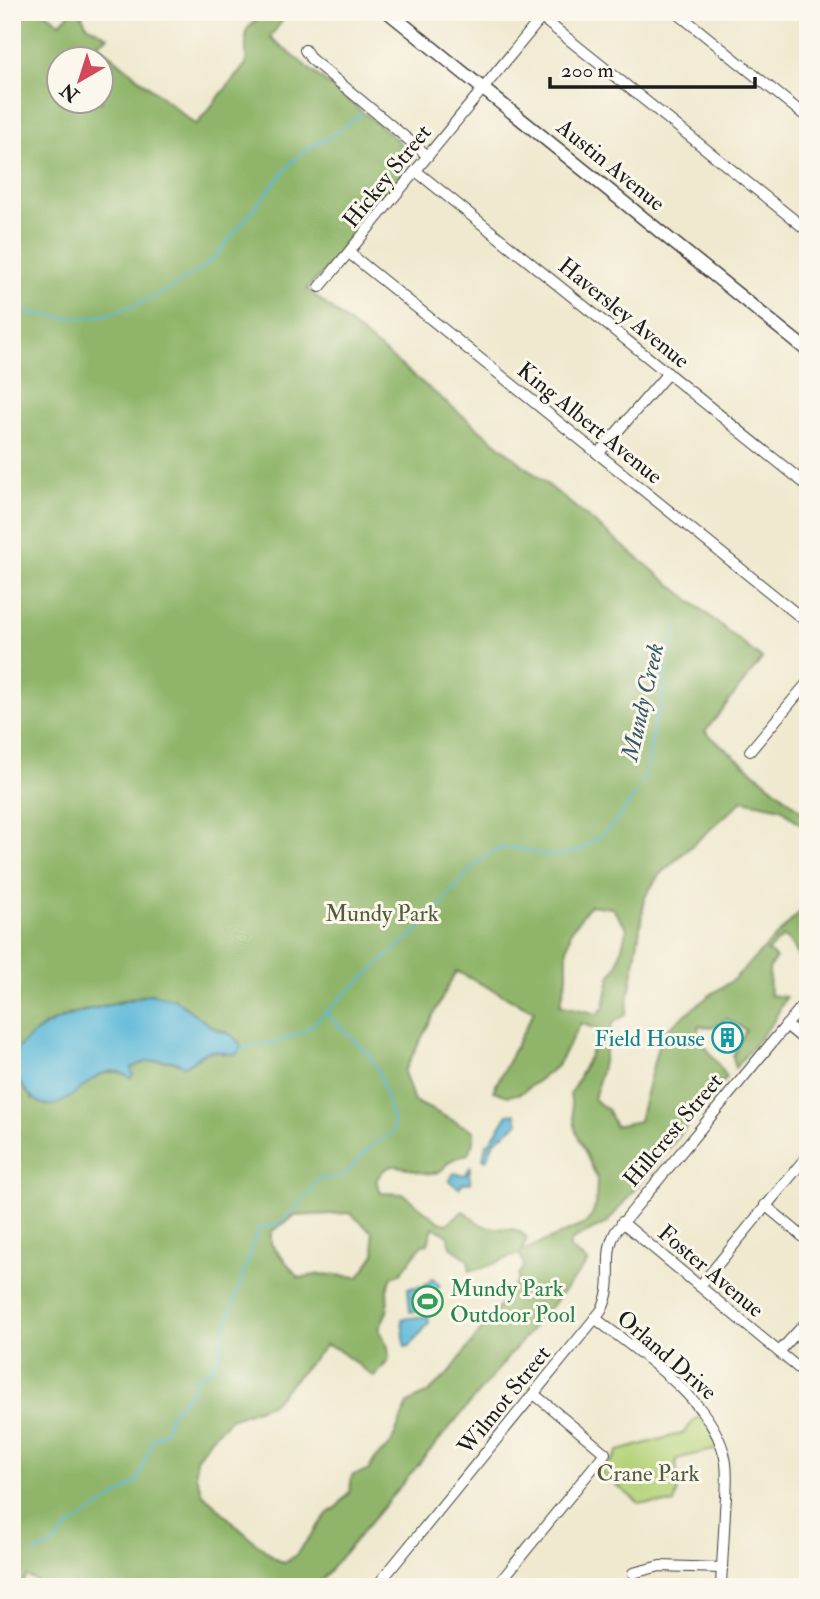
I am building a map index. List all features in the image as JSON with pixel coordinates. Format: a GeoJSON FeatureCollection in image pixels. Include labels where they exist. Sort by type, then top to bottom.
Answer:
{"type":"FeatureCollection","features":[{"type":"Feature","properties":{"kind":"main road","name":"Austin Avenue"},"geometry":{"type":"LineString","coordinates":[[388,12],[808,351]]}},
{"type":"Feature","properties":{"kind":"street"},"geometry":{"type":"LineString","coordinates":[[676,12],[808,118]]}},
{"type":"Feature","properties":{"kind":"street","name":"Hickey Street"},"geometry":{"type":"LineString","coordinates":[[320,287],[544,15]]}},
{"type":"Feature","properties":{"kind":"street"},"geometry":{"type":"LineString","coordinates":[[544,15],[808,231]]}},
{"type":"Feature","properties":{"kind":"street"},"geometry":{"type":"LineString","coordinates":[[305,50],[311,59],[428,156]]}},
{"type":"Feature","properties":{"kind":"street","name":"Haversley Avenue"},"geometry":{"type":"LineString","coordinates":[[416,171],[808,486]]}},
{"type":"Feature","properties":{"kind":"street","name":"King Albert Avenue"},"geometry":{"type":"LineString","coordinates":[[349,253],[808,622]]}},
{"type":"Feature","properties":{"kind":"street"},"geometry":{"type":"LineString","coordinates":[[598,454],[668,373]]}},
{"type":"Feature","properties":{"kind":"street"},"geometry":{"type":"LineString","coordinates":[[750,751],[808,682]]}},
{"type":"Feature","properties":{"kind":"street","name":"Hillcrest Street"},"geometry":{"type":"LineString","coordinates":[[622,1222],[808,999]]}},
{"type":"Feature","properties":{"kind":"street"},"geometry":{"type":"LineString","coordinates":[[786,1025],[808,1043]]}},
{"type":"Feature","properties":{"kind":"street"},"geometry":{"type":"LineString","coordinates":[[700,1286],[808,1155]]}},
{"type":"Feature","properties":{"kind":"street"},"geometry":{"type":"LineString","coordinates":[[765,1205],[808,1241]]}},
{"type":"Feature","properties":{"kind":"street","name":"Foster Avenue"},"geometry":{"type":"LineString","coordinates":[[622,1222],[808,1376]]}},
{"type":"Feature","properties":{"kind":"street","name":"Wilmot Street"},"geometry":{"type":"LineString","coordinates":[[376,1587],[604,1307],[609,1293],[610,1248],[613,1236],[622,1222]]}},
{"type":"Feature","properties":{"kind":"street","name":"Orland Drive"},"geometry":{"type":"LineString","coordinates":[[596,1318],[685,1391],[717,1432],[726,1469],[721,1587]]}},
{"type":"Feature","properties":{"kind":"street"},"geometry":{"type":"LineString","coordinates":[[779,1352],[808,1320]]}},
{"type":"Feature","properties":{"kind":"street"},"geometry":{"type":"LineString","coordinates":[[496,1586],[605,1452],[534,1394]]}},
{"type":"Feature","properties":{"kind":"street"},"geometry":{"type":"LineString","coordinates":[[633,1573],[660,1566],[722,1568]]}},
{"type":"Feature","properties":{"kind":"green space","name":"Mundy Park"},"geometry":{"type":"Polygon","coordinates":[[[12,12],[45,12],[60,23],[71,12],[80,12],[86,24],[108,37],[97,44],[99,46],[46,46],[46,116],[116,116],[116,60],[196,125],[246,64],[246,31],[262,12],[289,12],[270,37],[396,139],[406,151],[405,172],[333,262],[307,289],[762,659],[705,732],[808,816],[808,831],[781,808],[743,800],[659,875],[645,897],[626,1014],[612,1024],[594,1100],[607,1109],[615,1126],[639,1121],[661,1034],[733,980],[808,904],[808,969],[783,937],[767,951],[776,958],[769,969],[770,995],[786,997],[773,1022],[735,1068],[733,1056],[746,1030],[727,1019],[712,1027],[698,1026],[699,1037],[727,1077],[607,1223],[572,1240],[569,1248],[588,1262],[316,1587],[49,1587],[27,1576],[18,1587],[12,1587],[12,1073],[32,1099],[53,1105],[87,1082],[106,1073],[125,1074],[138,1064],[158,1060],[184,1066],[207,1053],[223,1054],[239,1042],[227,1032],[212,1027],[174,999],[149,994],[71,1014],[46,1024],[12,1055],[12,12]],[[590,905],[571,931],[567,949],[567,977],[560,1005],[598,1014],[604,1007],[610,977],[617,966],[627,928],[612,908],[590,905]],[[456,971],[404,1072],[414,1101],[474,1131],[474,1140],[468,1154],[453,1159],[440,1171],[423,1173],[397,1166],[390,1167],[382,1171],[376,1181],[381,1193],[403,1194],[439,1222],[447,1224],[463,1211],[482,1225],[516,1230],[527,1238],[522,1251],[585,1224],[596,1204],[597,1178],[576,1132],[570,1095],[591,1053],[598,1030],[581,1023],[556,1067],[521,1093],[508,1096],[493,1091],[534,1011],[456,971]],[[350,1213],[295,1216],[271,1232],[271,1244],[299,1278],[320,1274],[359,1277],[375,1254],[372,1232],[350,1213]],[[433,1227],[428,1244],[422,1245],[400,1274],[392,1277],[387,1290],[388,1309],[379,1329],[388,1347],[389,1360],[374,1377],[337,1349],[326,1345],[273,1403],[231,1419],[212,1437],[196,1459],[196,1475],[202,1493],[241,1530],[274,1558],[284,1563],[295,1556],[328,1513],[337,1507],[350,1491],[352,1475],[368,1471],[375,1459],[391,1444],[408,1403],[428,1393],[449,1373],[518,1281],[518,1275],[524,1266],[520,1254],[470,1271],[468,1259],[452,1248],[447,1235],[433,1227]]]}},
{"type":"Feature","properties":{"kind":"green space","name":"Crane Park"},"geometry":{"type":"Polygon","coordinates":[[[703,1411],[722,1448],[676,1459],[678,1489],[674,1504],[639,1503],[595,1468],[609,1463],[618,1451],[683,1433],[703,1411]]]}},
{"type":"Feature","properties":{"kind":"water"},"geometry":{"type":"Polygon","coordinates":[[[149,994],[174,999],[212,1027],[233,1036],[241,1046],[237,1054],[209,1051],[184,1066],[172,1061],[151,1061],[131,1068],[133,1075],[130,1078],[110,1071],[98,1076],[64,1101],[53,1105],[41,1103],[17,1080],[13,1073],[12,1055],[26,1040],[42,1029],[75,1014],[149,994]]]}},
{"type":"Feature","properties":{"kind":"water"},"geometry":{"type":"Polygon","coordinates":[[[515,1113],[518,1123],[494,1142],[486,1160],[483,1158],[486,1145],[508,1114],[515,1113]]]}},
{"type":"Feature","properties":{"kind":"water"},"geometry":{"type":"Polygon","coordinates":[[[471,1166],[471,1183],[463,1183],[459,1188],[449,1181],[454,1173],[465,1175],[471,1166]]]}},
{"type":"Feature","properties":{"kind":"water"},"geometry":{"type":"Polygon","coordinates":[[[433,1278],[440,1286],[432,1293],[434,1310],[410,1312],[408,1288],[425,1286],[433,1278]]]}},
{"type":"Feature","properties":{"kind":"water"},"geometry":{"type":"Polygon","coordinates":[[[428,1316],[429,1323],[410,1346],[405,1347],[402,1319],[428,1316]]]}},
{"type":"Feature","properties":{"kind":"waterway"},"geometry":{"type":"LineString","coordinates":[[12,309],[66,317],[98,316],[128,308],[174,286],[213,259],[291,163],[305,150],[333,135],[362,113]]}},
{"type":"Feature","properties":{"kind":"waterway","name":"Mundy Creek"},"geometry":{"type":"LineString","coordinates":[[641,785],[647,769],[655,720],[661,705],[667,658],[678,626]]}},
{"type":"Feature","properties":{"kind":"waterway","name":"Mundy Creek"},"geometry":{"type":"LineString","coordinates":[[240,1051],[246,1047],[278,1042],[306,1030],[417,931],[487,855],[505,848],[546,855],[575,851],[588,845],[611,826],[637,791]]}},
{"type":"Feature","properties":{"kind":"waterway"},"geometry":{"type":"LineString","coordinates":[[35,1553],[54,1544],[68,1528],[137,1482],[153,1439],[164,1433],[171,1413],[193,1389],[195,1377],[209,1371],[218,1358],[225,1328],[259,1227],[278,1225],[311,1193],[313,1184],[319,1178],[329,1179],[343,1175],[369,1148],[393,1132],[394,1124],[379,1072],[369,1055],[325,1012]]}},
{"type":"Feature","properties":{"kind":"place","name":"Field House"},"geometry":{"type":"Point","coordinates":[728,1038]}},
{"type":"Feature","properties":{"kind":"place","name":"Mundy Park Outdoor Pool"},"geometry":{"type":"Point","coordinates":[427,1301]}}]}
